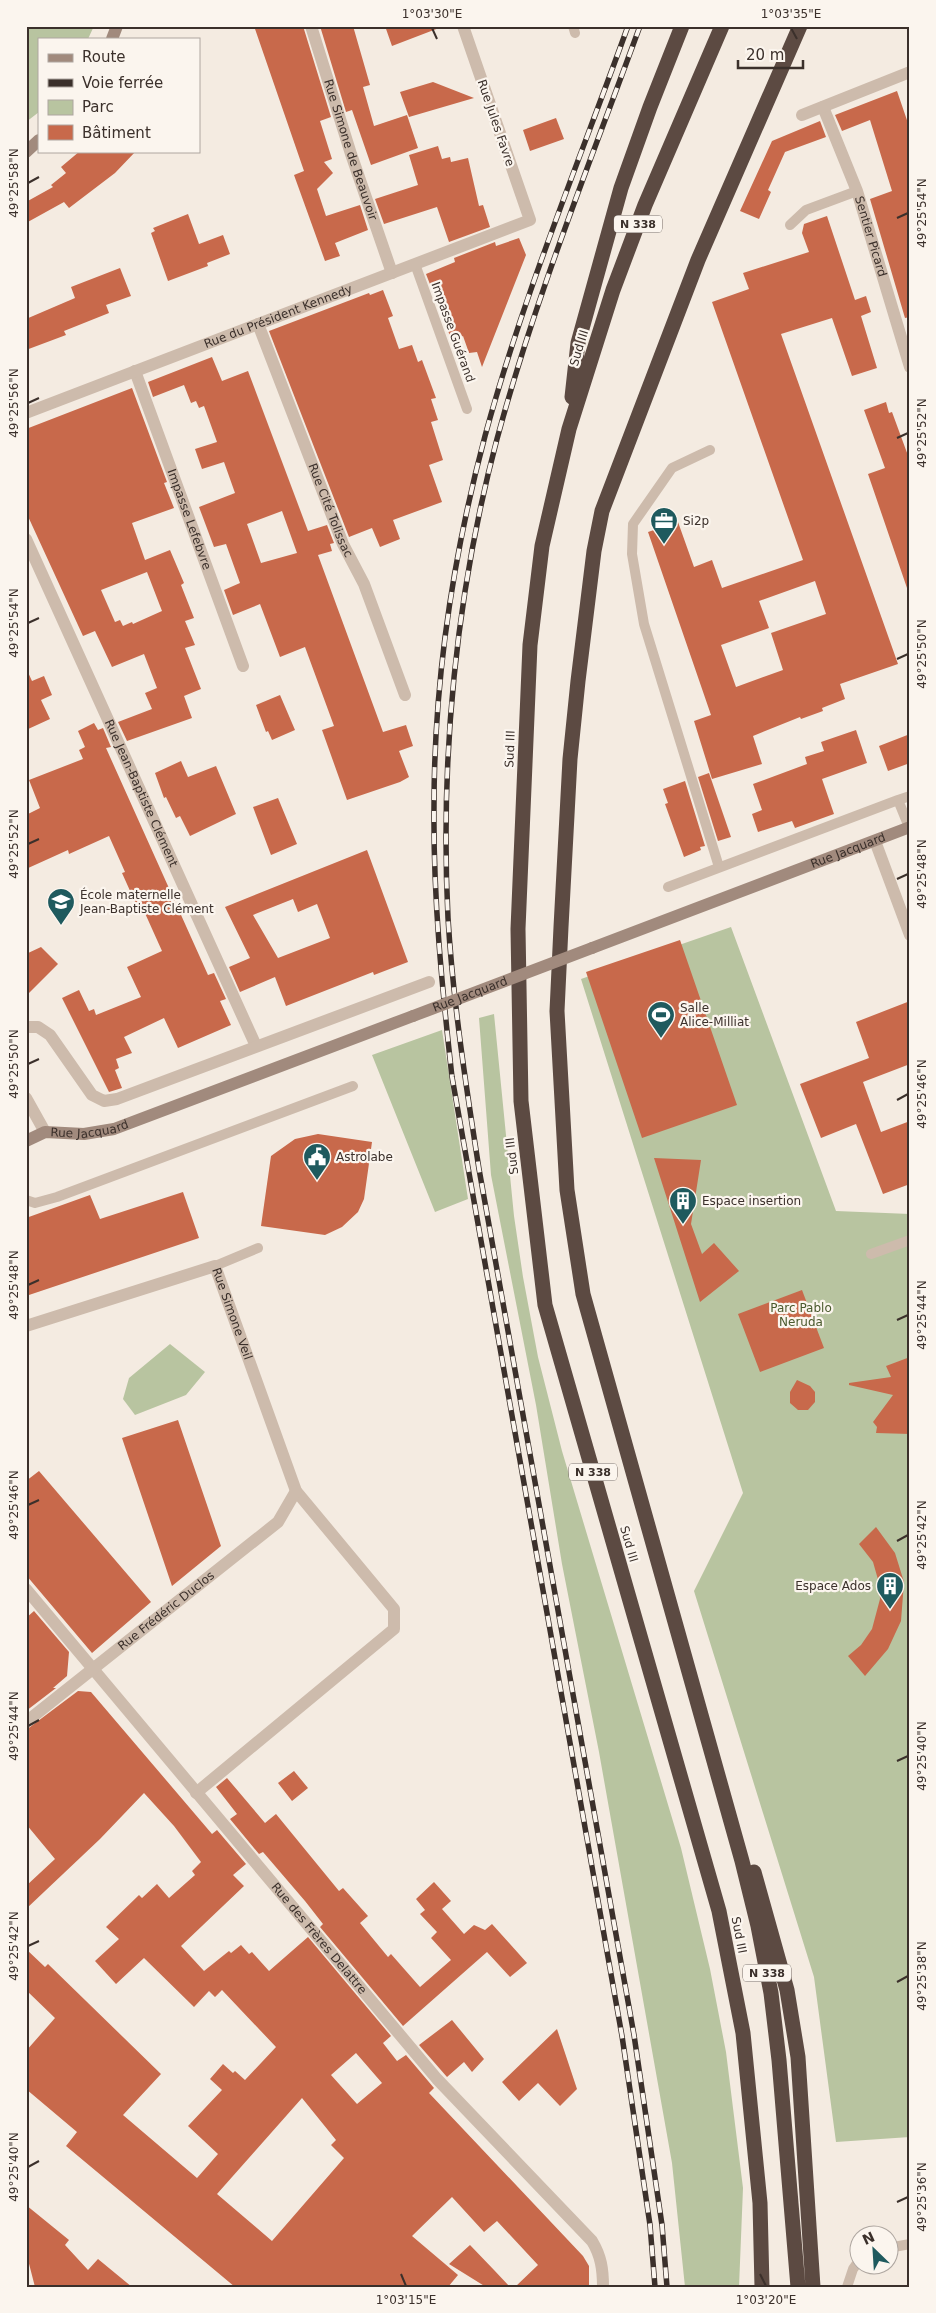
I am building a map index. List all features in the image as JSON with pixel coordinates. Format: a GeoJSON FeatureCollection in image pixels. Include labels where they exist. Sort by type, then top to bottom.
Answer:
{"type":"FeatureCollection","features":[{"type":"Feature","properties":{"kind":"highway"},"geometry":{"type":"LineString","coordinates":[[569,429],[578,343],[600,259],[634,152],[682,26]]}},
{"type":"Feature","properties":{"kind":"highway","name":"Sud III"},"geometry":{"type":"LineString","coordinates":[[722,26],[645,205],[612,290],[569,429],[542,546],[530,645],[518,929],[521,1101],[545,1305],[719,1911],[743,2033],[760,2203],[762,2287]]}},
{"type":"Feature","properties":{"kind":"highway","name":"Sud III"},"geometry":{"type":"LineString","coordinates":[[798,2287],[779,2060],[771,1993],[758,1926],[724,1798],[583,1294],[567,1190],[557,1011],[570,760],[594,551],[602,511],[698,260],[800,26]]}},
{"type":"Feature","properties":{"kind":"highway"},"geometry":{"type":"LineString","coordinates":[[724,1798],[750,1859],[788,1990],[798,2057],[813,2287]]}},
{"type":"Feature","properties":{"kind":"street"},"geometry":{"type":"LineString","coordinates":[[112,38],[117,26]]}},
{"type":"Feature","properties":{"kind":"street","name":"Rue Simone de Beauvoir"},"geometry":{"type":"LineString","coordinates":[[311,26],[351,154],[392,273]]}},
{"type":"Feature","properties":{"kind":"street","name":"Rue Jules Favre"},"geometry":{"type":"LineString","coordinates":[[463,26],[530,220]]}},
{"type":"Feature","properties":{"kind":"street"},"geometry":{"type":"LineString","coordinates":[[802,115],[910,72]]}},
{"type":"Feature","properties":{"kind":"street","name":"Sentier Picard"},"geometry":{"type":"LineString","coordinates":[[823,107],[857,191],[910,367]]}},
{"type":"Feature","properties":{"kind":"street"},"geometry":{"type":"LineString","coordinates":[[26,152],[38,141]]}},
{"type":"Feature","properties":{"kind":"street","name":"Rue du Président Kennedy"},"geometry":{"type":"LineString","coordinates":[[26,413],[530,220]]}},
{"type":"Feature","properties":{"kind":"street","name":"Rue Cité Tolissac"},"geometry":{"type":"LineString","coordinates":[[258,324],[343,544],[364,584],[405,695]]}},
{"type":"Feature","properties":{"kind":"street","name":"Impasse Lefebvre"},"geometry":{"type":"LineString","coordinates":[[136,371],[243,666]]}},
{"type":"Feature","properties":{"kind":"street","name":"Rue Jean-Baptiste Clément"},"geometry":{"type":"LineString","coordinates":[[26,539],[256,1046]]}},
{"type":"Feature","properties":{"kind":"street","name":"Rue Jacquard"},"geometry":{"type":"LineString","coordinates":[[26,1140],[45,1132],[84,1134],[114,1129],[909,827]]}},
{"type":"Feature","properties":{"kind":"street"},"geometry":{"type":"LineString","coordinates":[[876,841],[910,935]]}},
{"type":"Feature","properties":{"kind":"street"},"geometry":{"type":"LineString","coordinates":[[26,1027],[38,1028],[50,1035],[92,1095],[104,1101],[117,1099],[429,982]]}},
{"type":"Feature","properties":{"kind":"street"},"geometry":{"type":"LineString","coordinates":[[26,1098],[45,1132]]}},
{"type":"Feature","properties":{"kind":"street","name":"Rue Simone Veil"},"geometry":{"type":"LineString","coordinates":[[26,1326],[215,1266],[296,1492],[394,1610],[394,1629],[196,1792]]}},
{"type":"Feature","properties":{"kind":"street","name":"Rue Frédéric Duclos"},"geometry":{"type":"LineString","coordinates":[[26,1722],[278,1522],[296,1492]]}},
{"type":"Feature","properties":{"kind":"street","name":"Rue des Frères Delattre"},"geometry":{"type":"LineString","coordinates":[[26,1589],[438,2079],[592,2241],[599,2254],[603,2270],[603,2287]]}},
{"type":"Feature","properties":{"kind":"lane"},"geometry":{"type":"LineString","coordinates":[[790,225],[806,210],[857,191]]}},
{"type":"Feature","properties":{"kind":"lane","name":"Impasse Guérand"},"geometry":{"type":"LineString","coordinates":[[415,264],[467,409]]}},
{"type":"Feature","properties":{"kind":"lane"},"geometry":{"type":"LineString","coordinates":[[710,450],[672,468],[633,524],[632,554],[644,624],[719,867]]}},
{"type":"Feature","properties":{"kind":"lane"},"geometry":{"type":"LineString","coordinates":[[668,887],[910,796]]}},
{"type":"Feature","properties":{"kind":"lane"},"geometry":{"type":"LineString","coordinates":[[898,800],[909,827]]}},
{"type":"Feature","properties":{"kind":"lane"},"geometry":{"type":"LineString","coordinates":[[26,1200],[35,1203],[57,1197],[353,1086]]}},
{"type":"Feature","properties":{"kind":"lane"},"geometry":{"type":"LineString","coordinates":[[871,1254],[910,1240]]}},
{"type":"Feature","properties":{"kind":"lane"},"geometry":{"type":"LineString","coordinates":[[215,1266],[258,1248]]}},
{"type":"Feature","properties":{"kind":"green space"},"geometry":{"type":"Polygon","coordinates":[[[26,26],[94,26],[88,38],[38,38],[38,113],[26,122],[26,26]]]}},
{"type":"Feature","properties":{"kind":"green space","name":"Parc Pablo Neruda"},"geometry":{"type":"Polygon","coordinates":[[[731,927],[836,1211],[910,1214],[910,2137],[836,2142],[814,1977],[694,1591],[743,1493],[581,979],[731,927]]]}},
{"type":"Feature","properties":{"kind":"green space"},"geometry":{"type":"Polygon","coordinates":[[[494,1014],[514,1216],[538,1357],[562,1451],[681,1848],[710,1969],[726,2052],[743,2188],[739,2287],[685,2287],[672,2163],[599,1752],[562,1564],[536,1405],[491,1175],[479,1018],[494,1014]]]}},
{"type":"Feature","properties":{"kind":"green space"},"geometry":{"type":"Polygon","coordinates":[[[442,1030],[468,1199],[435,1212],[372,1055],[442,1030]]]}},
{"type":"Feature","properties":{"kind":"green space"},"geometry":{"type":"Polygon","coordinates":[[[170,1344],[205,1372],[186,1395],[135,1415],[123,1399],[129,1378],[170,1344]]]}},
{"type":"Feature","properties":{"kind":"building"},"geometry":{"type":"Polygon","coordinates":[[[254,26],[303,26],[331,117],[320,121],[332,159],[324,162],[333,173],[317,189],[326,216],[360,205],[368,230],[335,243],[340,256],[325,261],[294,175],[304,171],[254,26]]]}},
{"type":"Feature","properties":{"kind":"building"},"geometry":{"type":"Polygon","coordinates":[[[320,26],[353,26],[370,85],[363,87],[374,126],[407,115],[418,148],[371,165],[352,110],[346,112],[320,26]]]}},
{"type":"Feature","properties":{"kind":"building"},"geometry":{"type":"Polygon","coordinates":[[[385,26],[439,26],[439,28],[392,46],[385,26]]]}},
{"type":"Feature","properties":{"kind":"building"},"geometry":{"type":"Polygon","coordinates":[[[433,82],[474,98],[409,117],[400,92],[433,82]]]}},
{"type":"Feature","properties":{"kind":"building"},"geometry":{"type":"Polygon","coordinates":[[[897,91],[910,129],[910,317],[905,318],[870,199],[892,191],[870,120],[842,131],[835,115],[897,91]]]}},
{"type":"Feature","properties":{"kind":"building"},"geometry":{"type":"Polygon","coordinates":[[[556,118],[564,139],[530,151],[523,130],[556,118]]]}},
{"type":"Feature","properties":{"kind":"building"},"geometry":{"type":"Polygon","coordinates":[[[820,121],[826,137],[785,152],[768,190],[771,192],[759,219],[740,211],[772,141],[820,121]]]}},
{"type":"Feature","properties":{"kind":"building"},"geometry":{"type":"Polygon","coordinates":[[[438,146],[442,159],[450,157],[451,162],[468,158],[479,206],[483,205],[490,227],[449,242],[437,207],[384,224],[375,199],[418,185],[409,155],[438,146]]]}},
{"type":"Feature","properties":{"kind":"building"},"geometry":{"type":"Polygon","coordinates":[[[79,152],[135,152],[115,173],[69,208],[64,202],[26,223],[26,202],[53,187],[51,185],[66,173],[61,167],[79,152]]]}},
{"type":"Feature","properties":{"kind":"building"},"geometry":{"type":"Polygon","coordinates":[[[188,214],[199,244],[223,235],[230,254],[207,263],[208,266],[168,281],[151,233],[155,231],[153,228],[188,214]]]}},
{"type":"Feature","properties":{"kind":"building"},"geometry":{"type":"Polygon","coordinates":[[[827,216],[855,300],[866,296],[871,312],[861,316],[877,368],[852,376],[832,318],[781,334],[898,664],[840,684],[845,699],[822,708],[823,711],[801,719],[800,717],[753,736],[762,764],[712,779],[694,721],[711,715],[648,532],[678,522],[694,567],[712,560],[722,588],[803,560],[712,302],[749,289],[743,273],[809,252],[802,233],[804,224],[827,216]],[[815,581],[759,601],[769,628],[721,645],[736,687],[783,670],[771,633],[826,614],[815,581]]]}},
{"type":"Feature","properties":{"kind":"building"},"geometry":{"type":"Polygon","coordinates":[[[519,238],[526,255],[482,367],[477,352],[469,353],[463,336],[452,341],[426,274],[455,262],[454,258],[495,242],[496,246],[519,238]]]}},
{"type":"Feature","properties":{"kind":"building"},"geometry":{"type":"Polygon","coordinates":[[[120,268],[131,296],[106,305],[109,313],[64,331],[66,335],[26,350],[26,319],[75,298],[71,287],[120,268]]]}},
{"type":"Feature","properties":{"kind":"building"},"geometry":{"type":"Polygon","coordinates":[[[383,290],[393,316],[388,318],[399,349],[412,345],[418,362],[422,360],[436,398],[431,399],[438,420],[431,422],[443,460],[429,465],[442,502],[393,520],[400,539],[380,547],[372,528],[349,537],[269,331],[369,293],[370,295],[383,290]]]}},
{"type":"Feature","properties":{"kind":"building"},"geometry":{"type":"Polygon","coordinates":[[[212,357],[222,381],[248,371],[308,531],[327,525],[334,543],[330,544],[332,551],[318,555],[383,732],[406,725],[413,746],[399,751],[409,777],[400,782],[347,800],[322,730],[334,726],[305,647],[280,657],[260,604],[233,615],[224,590],[240,583],[226,544],[214,547],[199,507],[235,493],[224,462],[202,469],[195,449],[217,442],[204,406],[199,408],[196,401],[191,403],[184,385],[153,397],[148,382],[212,357]],[[282,511],[247,524],[261,563],[297,553],[282,511]]]}},
{"type":"Feature","properties":{"kind":"building"},"geometry":{"type":"Polygon","coordinates":[[[132,388],[167,482],[164,483],[174,508],[132,523],[145,560],[170,550],[184,583],[181,585],[194,618],[185,621],[195,645],[185,648],[201,689],[184,696],[192,718],[127,741],[118,722],[152,709],[145,693],[157,688],[144,654],[112,667],[95,631],[83,636],[26,512],[26,429],[132,388]],[[147,572],[101,590],[115,622],[120,620],[123,626],[132,622],[133,624],[162,611],[147,572]]]}},
{"type":"Feature","properties":{"kind":"building"},"geometry":{"type":"Polygon","coordinates":[[[886,402],[889,413],[892,412],[910,461],[910,587],[907,588],[868,474],[885,468],[864,410],[886,402]]]}},
{"type":"Feature","properties":{"kind":"building"},"geometry":{"type":"Polygon","coordinates":[[[26,668],[32,681],[44,676],[52,695],[41,700],[50,719],[26,730],[26,668]]]}},
{"type":"Feature","properties":{"kind":"building"},"geometry":{"type":"Polygon","coordinates":[[[280,695],[295,730],[272,740],[268,731],[266,732],[256,705],[280,695]]]}},
{"type":"Feature","properties":{"kind":"building"},"geometry":{"type":"Polygon","coordinates":[[[94,723],[98,730],[103,728],[111,747],[106,748],[208,975],[214,973],[226,999],[220,1001],[231,1025],[178,1048],[164,1018],[124,1037],[132,1053],[116,1059],[119,1068],[115,1070],[122,1088],[109,1092],[62,998],[79,990],[89,1011],[94,1009],[96,1015],[141,997],[127,967],[162,951],[144,911],[140,913],[122,873],[125,872],[109,836],[69,854],[68,850],[26,869],[26,815],[40,808],[29,780],[83,759],[79,750],[85,747],[78,731],[94,723]]]}},
{"type":"Feature","properties":{"kind":"building"},"geometry":{"type":"Polygon","coordinates":[[[856,730],[867,763],[822,779],[834,814],[795,828],[792,821],[758,832],[752,814],[762,810],[753,784],[807,764],[805,757],[824,751],[821,742],[856,730]]]}},
{"type":"Feature","properties":{"kind":"building"},"geometry":{"type":"Polygon","coordinates":[[[910,734],[910,763],[888,771],[879,746],[910,734]]]}},
{"type":"Feature","properties":{"kind":"building"},"geometry":{"type":"Polygon","coordinates":[[[181,761],[188,777],[216,766],[236,814],[190,836],[180,816],[176,818],[166,797],[164,798],[155,773],[181,761]]]}},
{"type":"Feature","properties":{"kind":"building"},"geometry":{"type":"Polygon","coordinates":[[[709,773],[731,837],[718,841],[698,777],[709,773]]]}},
{"type":"Feature","properties":{"kind":"building"},"geometry":{"type":"Polygon","coordinates":[[[685,781],[705,846],[700,847],[701,850],[684,857],[665,804],[668,803],[663,789],[685,781]]]}},
{"type":"Feature","properties":{"kind":"building"},"geometry":{"type":"Polygon","coordinates":[[[278,798],[297,844],[271,855],[253,807],[278,798]]]}},
{"type":"Feature","properties":{"kind":"building"},"geometry":{"type":"Polygon","coordinates":[[[367,850],[408,962],[374,975],[373,972],[286,1006],[275,977],[240,992],[229,967],[250,958],[225,907],[367,850]],[[293,899],[253,915],[278,958],[330,938],[317,904],[298,912],[293,899]]]}},
{"type":"Feature","properties":{"kind":"building","name":"Salle Alice-Milliat"},"geometry":{"type":"Polygon","coordinates":[[[680,940],[737,1105],[642,1138],[586,972],[680,940]]]}},
{"type":"Feature","properties":{"kind":"building"},"geometry":{"type":"Polygon","coordinates":[[[41,947],[58,964],[26,996],[26,954],[41,947]]]}},
{"type":"Feature","properties":{"kind":"building"},"geometry":{"type":"Polygon","coordinates":[[[910,1001],[910,1064],[863,1082],[881,1132],[910,1121],[910,1184],[883,1194],[856,1124],[821,1138],[800,1084],[869,1058],[856,1022],[910,1001]]]}},
{"type":"Feature","properties":{"kind":"building","name":"Astrolabe"},"geometry":{"type":"Polygon","coordinates":[[[318,1134],[372,1142],[364,1199],[358,1212],[342,1227],[325,1235],[261,1226],[271,1156],[295,1139],[318,1134]]]}},
{"type":"Feature","properties":{"kind":"building","name":"Espace insertion"},"geometry":{"type":"Polygon","coordinates":[[[654,1158],[701,1160],[691,1224],[702,1254],[714,1243],[739,1271],[700,1302],[654,1158]]]}},
{"type":"Feature","properties":{"kind":"building"},"geometry":{"type":"Polygon","coordinates":[[[183,1192],[199,1238],[26,1296],[26,1218],[90,1195],[100,1219],[183,1192]]]}},
{"type":"Feature","properties":{"kind":"building"},"geometry":{"type":"Polygon","coordinates":[[[802,1290],[824,1348],[760,1372],[738,1314],[802,1290]]]}},
{"type":"Feature","properties":{"kind":"building"},"geometry":{"type":"Polygon","coordinates":[[[910,1357],[910,1434],[876,1433],[877,1427],[873,1422],[893,1395],[849,1385],[849,1383],[891,1377],[886,1366],[910,1357]]]}},
{"type":"Feature","properties":{"kind":"building"},"geometry":{"type":"Polygon","coordinates":[[[797,1380],[810,1386],[815,1392],[815,1402],[808,1410],[798,1410],[790,1403],[790,1392],[797,1380]]]}},
{"type":"Feature","properties":{"kind":"building"},"geometry":{"type":"Polygon","coordinates":[[[178,1420],[221,1546],[172,1586],[122,1438],[178,1420]]]}},
{"type":"Feature","properties":{"kind":"building"},"geometry":{"type":"Polygon","coordinates":[[[39,1471],[151,1602],[92,1653],[26,1575],[26,1481],[39,1471]]]}},
{"type":"Feature","properties":{"kind":"building","name":"Espace Ados"},"geometry":{"type":"Polygon","coordinates":[[[876,1527],[895,1553],[904,1582],[901,1621],[888,1649],[865,1676],[848,1656],[861,1645],[872,1629],[880,1599],[879,1583],[873,1562],[859,1544],[876,1527]]]}},
{"type":"Feature","properties":{"kind":"building"},"geometry":{"type":"Polygon","coordinates":[[[34,1611],[69,1652],[67,1676],[53,1688],[56,1688],[26,1711],[26,1618],[34,1611]]]}},
{"type":"Feature","properties":{"kind":"building"},"geometry":{"type":"Polygon","coordinates":[[[78,1691],[91,1692],[212,1834],[217,1830],[246,1864],[233,1875],[244,1886],[181,1946],[204,1971],[229,1951],[231,1953],[241,1945],[249,1954],[252,1952],[269,1971],[308,1937],[391,2036],[383,2043],[397,2061],[406,2055],[434,2088],[429,2093],[583,2256],[589,2266],[589,2287],[515,2287],[538,2265],[497,2221],[484,2232],[452,2197],[412,2236],[458,2275],[448,2287],[235,2287],[66,2146],[77,2132],[26,2089],[26,2051],[55,2018],[26,1990],[26,1949],[45,1967],[48,1964],[161,2074],[123,2115],[197,2178],[218,2154],[188,2126],[222,2090],[210,2079],[223,2064],[245,2080],[276,2047],[222,1990],[215,1997],[209,1991],[194,2007],[144,1958],[116,1984],[95,1961],[119,1939],[106,1927],[139,1895],[142,1898],[157,1884],[169,1898],[195,1875],[192,1871],[201,1862],[174,1826],[144,1793],[100,1839],[26,1909],[26,1886],[55,1859],[26,1824],[26,1730],[78,1691]],[[356,2053],[331,2075],[357,2104],[382,2083],[356,2053]],[[302,2098],[217,2194],[272,2241],[344,2158],[331,2145],[336,2140],[302,2098]]]}},
{"type":"Feature","properties":{"kind":"building"},"geometry":{"type":"Polygon","coordinates":[[[294,1771],[308,1788],[292,1801],[278,1783],[294,1771]]]}},
{"type":"Feature","properties":{"kind":"building"},"geometry":{"type":"Polygon","coordinates":[[[227,1778],[265,1823],[276,1814],[339,1891],[343,1888],[368,1916],[360,1923],[388,1957],[391,1954],[420,1987],[451,1960],[431,1938],[437,1932],[420,1914],[425,1910],[416,1899],[434,1882],[451,1901],[442,1909],[464,1934],[474,1925],[485,1930],[492,1924],[527,1963],[510,1977],[487,1952],[403,2026],[320,1927],[323,1924],[305,1901],[263,1852],[259,1854],[230,1819],[237,1814],[216,1787],[227,1778]]]}},
{"type":"Feature","properties":{"kind":"building"},"geometry":{"type":"Polygon","coordinates":[[[452,2020],[484,2059],[472,2072],[464,2062],[447,2077],[419,2045],[452,2020]]]}},
{"type":"Feature","properties":{"kind":"building"},"geometry":{"type":"Polygon","coordinates":[[[557,2029],[577,2089],[560,2106],[538,2083],[519,2101],[502,2082],[557,2029]]]}},
{"type":"Feature","properties":{"kind":"building"},"geometry":{"type":"Polygon","coordinates":[[[26,2205],[69,2240],[65,2245],[88,2270],[98,2259],[132,2287],[35,2287],[26,2252],[26,2205]]]}},
{"type":"Feature","properties":{"kind":"building"},"geometry":{"type":"Polygon","coordinates":[[[470,2245],[510,2287],[486,2287],[449,2264],[470,2245]]]}},
{"type":"Feature","properties":{"kind":"railway"},"geometry":{"type":"LineString","coordinates":[[628,26],[516,332],[485,436],[474,481],[447,620],[437,713],[434,840],[439,942],[452,1077],[622,2036],[650,2225],[655,2287]]}},
{"type":"Feature","properties":{"kind":"railway"},"geometry":{"type":"LineString","coordinates":[[640,26],[528,334],[497,439],[483,497],[461,616],[454,676],[449,737],[446,858],[453,981],[474,1138],[634,2035],[662,2225],[667,2287]]}},
{"type":"Feature","properties":{"kind":"place","name":"Si2p"},"geometry":{"type":"Point","coordinates":[664,545]}},
{"type":"Feature","properties":{"kind":"place","name":"École maternelle Jean-Baptiste Clément"},"geometry":{"type":"Point","coordinates":[61,926]}},
{"type":"Feature","properties":{"kind":"place","name":"Salle Alice-Milliat"},"geometry":{"type":"Point","coordinates":[661,1039]}},
{"type":"Feature","properties":{"kind":"place","name":"Astrolabe"},"geometry":{"type":"Point","coordinates":[317,1181]}},
{"type":"Feature","properties":{"kind":"place","name":"Espace insertion"},"geometry":{"type":"Point","coordinates":[683,1225]}},
{"type":"Feature","properties":{"kind":"place","name":"Espace Ados"},"geometry":{"type":"Point","coordinates":[890,1610]}}]}
